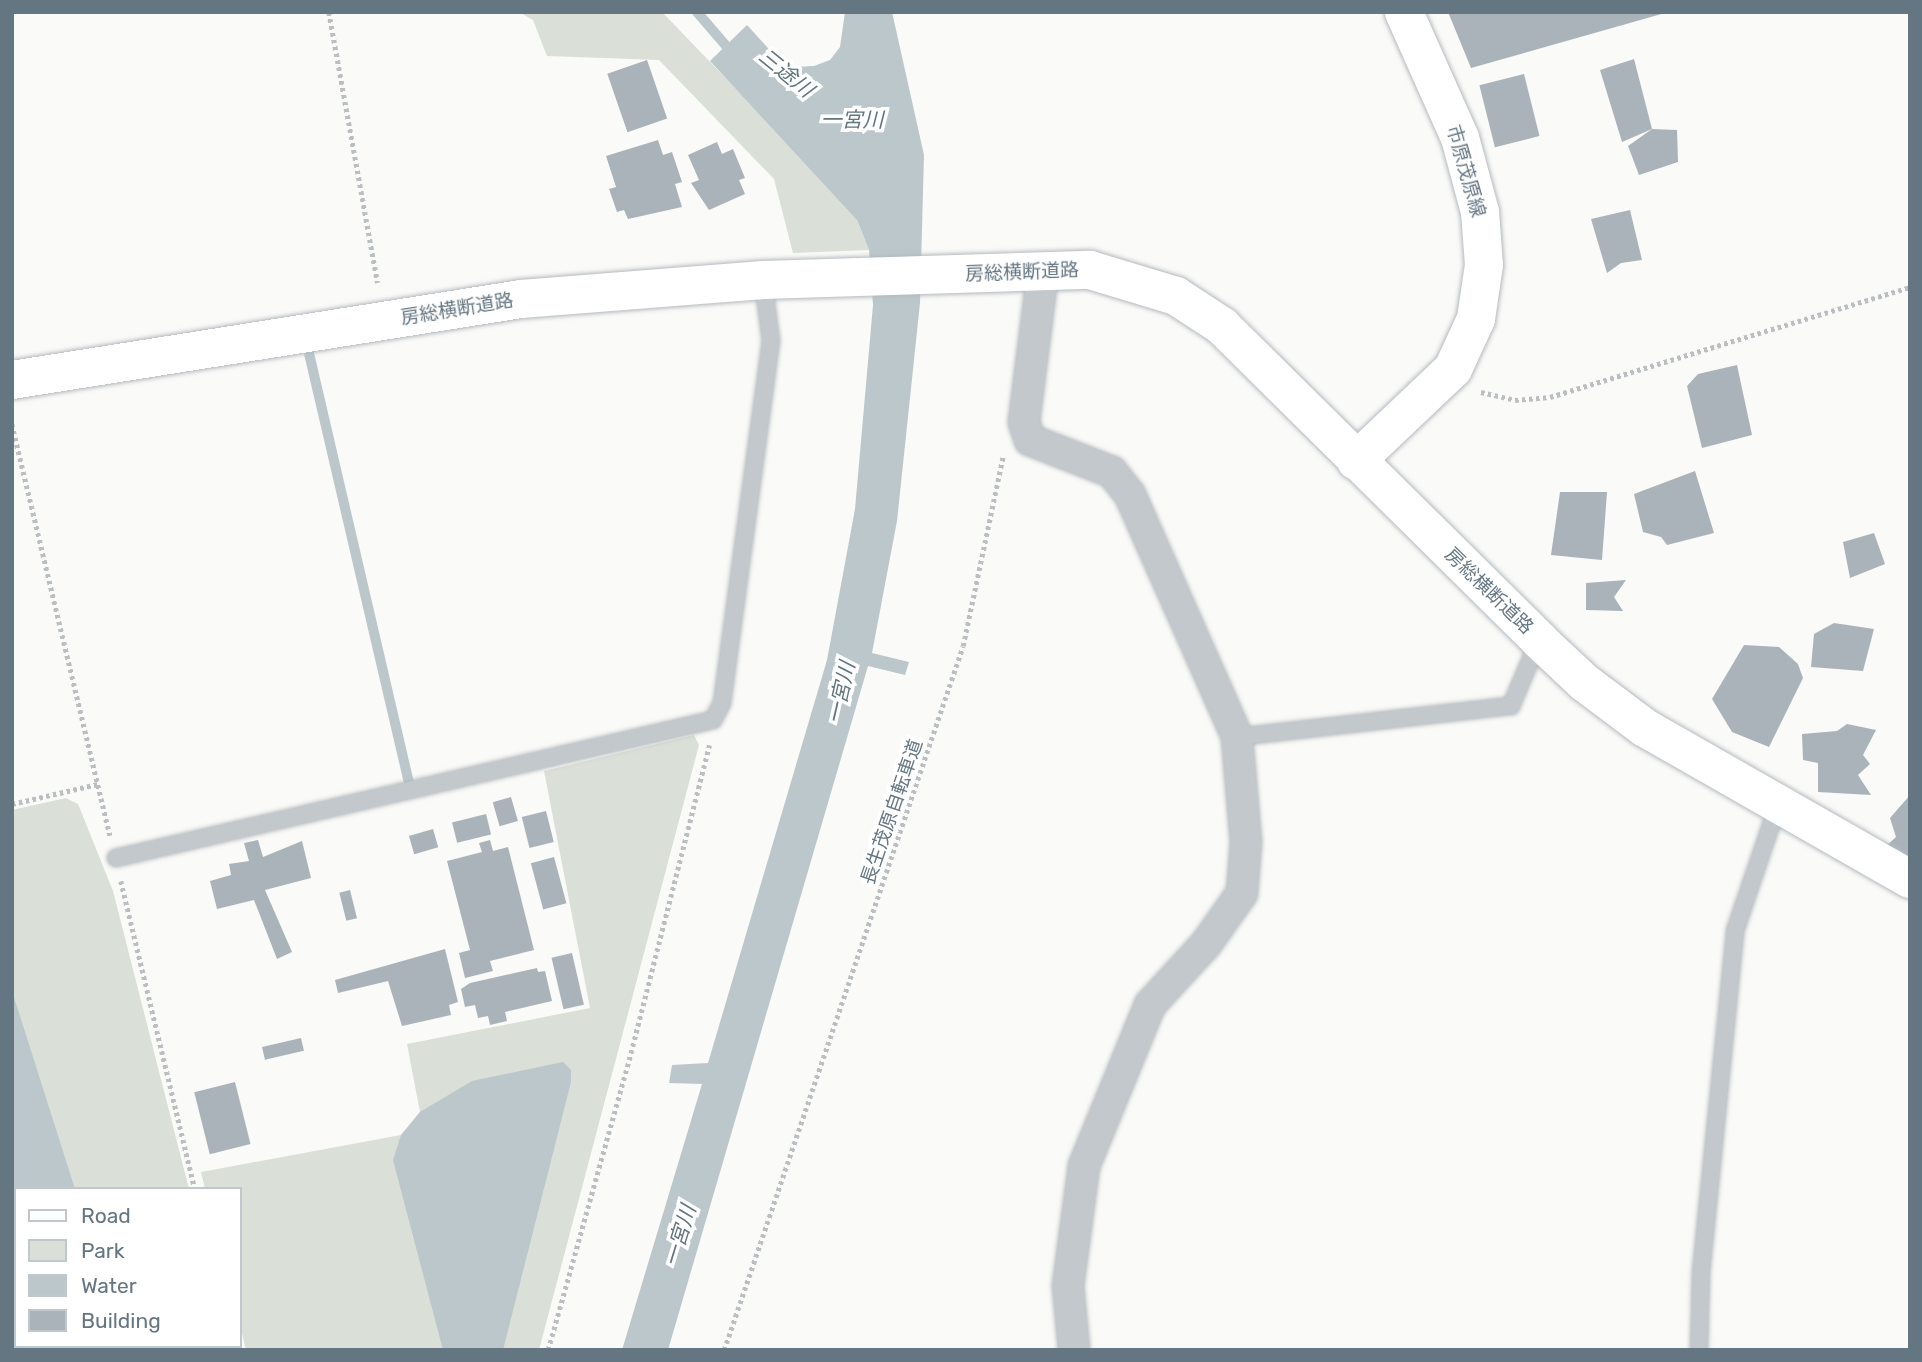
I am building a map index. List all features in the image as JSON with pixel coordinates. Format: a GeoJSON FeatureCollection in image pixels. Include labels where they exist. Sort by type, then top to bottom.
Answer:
{"type":"FeatureCollection","features":[{"type":"Feature","properties":{"kind":"main road","name":"市原茂原線"},"geometry":{"type":"LineString","coordinates":[[1356,461],[1453,369],[1476,319],[1485,265],[1480,212],[1460,138],[1404,12]]}},
{"type":"Feature","properties":{"kind":"main road","name":"房総横断道路"},"geometry":{"type":"LineString","coordinates":[[12,380],[521,299],[763,281],[1090,270],[1176,296],[1222,326],[1539,640],[1585,683],[1645,729],[1910,879]]}},
{"type":"Feature","properties":{"kind":"street"},"geometry":{"type":"LineString","coordinates":[[1043,271],[1024,422],[1030,440],[1112,472],[1130,495],[1237,737],[1245,842],[1242,893],[1206,944],[1150,1005],[1084,1166],[1069,1286],[1074,1350]]}},
{"type":"Feature","properties":{"kind":"lane"},"geometry":{"type":"LineString","coordinates":[[116,858],[713,720],[722,703],[771,341],[763,281]]}},
{"type":"Feature","properties":{"kind":"lane"},"geometry":{"type":"LineString","coordinates":[[1237,737],[1511,706],[1539,640]]}},
{"type":"Feature","properties":{"kind":"lane"},"geometry":{"type":"LineString","coordinates":[[1699,1350],[1701,1273],[1735,931],[1778,805]]}},
{"type":"Feature","properties":{"kind":"path"},"geometry":{"type":"LineString","coordinates":[[329,12],[385,320]]}},
{"type":"Feature","properties":{"kind":"path"},"geometry":{"type":"LineString","coordinates":[[1453,369],[1484,394],[1515,400],[1550,397],[1910,287]]}},
{"type":"Feature","properties":{"kind":"path"},"geometry":{"type":"LineString","coordinates":[[12,424],[195,1187]]}},
{"type":"Feature","properties":{"kind":"path","name":"長生茂原自転車道"},"geometry":{"type":"LineString","coordinates":[[724,1350],[963,646],[1006,445]]}},
{"type":"Feature","properties":{"kind":"path"},"geometry":{"type":"LineString","coordinates":[[548,1350],[705,774],[713,720]]}},
{"type":"Feature","properties":{"kind":"path"},"geometry":{"type":"LineString","coordinates":[[12,804],[98,784]]}},
{"type":"Feature","properties":{"kind":"green space"},"geometry":{"type":"Polygon","coordinates":[[[519,12],[662,12],[837,194],[857,220],[869,250],[793,253],[774,179],[659,60],[547,56],[533,20],[519,12]]]}},
{"type":"Feature","properties":{"kind":"green space"},"geometry":{"type":"Polygon","coordinates":[[[694,735],[699,745],[539,1350],[246,1350],[242,1333],[242,1187],[205,1187],[201,1172],[401,1135],[420,1112],[407,1044],[590,1008],[544,771],[694,735]]]}},
{"type":"Feature","properties":{"kind":"green space"},"geometry":{"type":"Polygon","coordinates":[[[66,798],[78,804],[113,891],[188,1187],[14,1187],[14,1348],[229,1350],[12,1350],[12,810],[66,798]]]}},
{"type":"Feature","properties":{"kind":"water","name":"一宮川"},"geometry":{"type":"Polygon","coordinates":[[[845,12],[892,12],[924,155],[920,303],[897,521],[872,653],[909,662],[905,675],[868,666],[668,1350],[622,1350],[702,1084],[669,1083],[672,1065],[708,1063],[827,660],[855,509],[873,305],[869,250],[857,220],[710,61],[747,25],[777,58],[793,67],[814,66],[830,60],[840,47],[845,12]]]}},
{"type":"Feature","properties":{"kind":"water"},"geometry":{"type":"Polygon","coordinates":[[[12,991],[74,1187],[14,1187],[14,1348],[126,1350],[12,1350],[12,991]]]}},
{"type":"Feature","properties":{"kind":"water"},"geometry":{"type":"Polygon","coordinates":[[[563,1062],[571,1070],[571,1082],[503,1350],[443,1350],[393,1160],[401,1135],[420,1112],[472,1081],[563,1062]]]}},
{"type":"Feature","properties":{"kind":"building"},"geometry":{"type":"Polygon","coordinates":[[[1448,12],[1665,12],[1665,13],[1471,68],[1448,12]]]}},
{"type":"Feature","properties":{"kind":"building"},"geometry":{"type":"Polygon","coordinates":[[[1634,59],[1652,129],[1622,142],[1600,70],[1634,59]]]}},
{"type":"Feature","properties":{"kind":"building"},"geometry":{"type":"Polygon","coordinates":[[[647,60],[667,119],[627,132],[607,74],[647,60]]]}},
{"type":"Feature","properties":{"kind":"building"},"geometry":{"type":"Polygon","coordinates":[[[1524,74],[1539,136],[1495,147],[1479,85],[1524,74]]]}},
{"type":"Feature","properties":{"kind":"building"},"geometry":{"type":"Polygon","coordinates":[[[1652,129],[1677,130],[1678,162],[1639,175],[1628,146],[1652,129]]]}},
{"type":"Feature","properties":{"kind":"building"},"geometry":{"type":"Polygon","coordinates":[[[658,140],[663,155],[672,152],[682,182],[675,184],[682,207],[628,219],[624,210],[617,212],[609,189],[616,187],[606,156],[658,140]]]}},
{"type":"Feature","properties":{"kind":"building"},"geometry":{"type":"Polygon","coordinates":[[[717,142],[722,154],[733,149],[745,178],[739,180],[745,194],[709,210],[691,183],[699,180],[688,155],[717,142]]]}},
{"type":"Feature","properties":{"kind":"building"},"geometry":{"type":"Polygon","coordinates":[[[1630,210],[1642,260],[1621,263],[1607,273],[1591,219],[1630,210]]]}},
{"type":"Feature","properties":{"kind":"building"},"geometry":{"type":"Polygon","coordinates":[[[1737,365],[1752,435],[1702,448],[1687,386],[1698,374],[1737,365]]]}},
{"type":"Feature","properties":{"kind":"building"},"geometry":{"type":"Polygon","coordinates":[[[1695,471],[1714,533],[1667,545],[1661,537],[1643,532],[1634,494],[1695,471]]]}},
{"type":"Feature","properties":{"kind":"building"},"geometry":{"type":"Polygon","coordinates":[[[1560,492],[1607,492],[1602,560],[1551,555],[1560,492]]]}},
{"type":"Feature","properties":{"kind":"building"},"geometry":{"type":"Polygon","coordinates":[[[1874,533],[1885,564],[1850,578],[1843,542],[1874,533]]]}},
{"type":"Feature","properties":{"kind":"building"},"geometry":{"type":"Polygon","coordinates":[[[1626,580],[1614,597],[1623,611],[1586,610],[1586,583],[1626,580]]]}},
{"type":"Feature","properties":{"kind":"building"},"geometry":{"type":"Polygon","coordinates":[[[1834,623],[1874,629],[1863,671],[1811,667],[1814,634],[1834,623]]]}},
{"type":"Feature","properties":{"kind":"building"},"geometry":{"type":"Polygon","coordinates":[[[1744,645],[1779,647],[1798,664],[1803,678],[1769,747],[1732,732],[1712,699],[1744,645]]]}},
{"type":"Feature","properties":{"kind":"building"},"geometry":{"type":"Polygon","coordinates":[[[1847,724],[1876,730],[1863,755],[1870,764],[1858,775],[1871,795],[1818,792],[1818,763],[1803,760],[1802,734],[1837,731],[1847,724]]]}},
{"type":"Feature","properties":{"kind":"building"},"geometry":{"type":"Polygon","coordinates":[[[1910,795],[1910,864],[1885,847],[1896,837],[1890,818],[1910,795]]]}},
{"type":"Feature","properties":{"kind":"building"},"geometry":{"type":"Polygon","coordinates":[[[511,797],[518,821],[500,826],[493,802],[511,797]]]}},
{"type":"Feature","properties":{"kind":"building"},"geometry":{"type":"Polygon","coordinates":[[[546,811],[554,842],[529,848],[522,817],[546,811]]]}},
{"type":"Feature","properties":{"kind":"building"},"geometry":{"type":"Polygon","coordinates":[[[486,814],[491,834],[457,843],[452,822],[486,814]]]}},
{"type":"Feature","properties":{"kind":"building"},"geometry":{"type":"Polygon","coordinates":[[[433,829],[438,847],[414,854],[409,836],[433,829]]]}},
{"type":"Feature","properties":{"kind":"building"},"geometry":{"type":"Polygon","coordinates":[[[258,840],[263,857],[302,841],[311,878],[265,890],[292,952],[277,959],[254,900],[217,909],[210,881],[231,875],[229,864],[249,861],[244,843],[258,840]]]}},
{"type":"Feature","properties":{"kind":"building"},"geometry":{"type":"Polygon","coordinates":[[[490,840],[493,851],[508,847],[534,950],[490,961],[493,971],[465,978],[459,953],[470,950],[447,861],[482,852],[479,843],[490,840]]]}},
{"type":"Feature","properties":{"kind":"building"},"geometry":{"type":"Polygon","coordinates":[[[554,857],[566,903],[543,910],[531,863],[554,857]]]}},
{"type":"Feature","properties":{"kind":"building"},"geometry":{"type":"Polygon","coordinates":[[[350,890],[357,918],[346,921],[339,893],[350,890]]]}},
{"type":"Feature","properties":{"kind":"building"},"geometry":{"type":"Polygon","coordinates":[[[445,949],[458,1002],[449,1005],[451,1015],[402,1026],[388,981],[338,993],[335,980],[445,949]]]}},
{"type":"Feature","properties":{"kind":"building"},"geometry":{"type":"Polygon","coordinates":[[[572,953],[584,1005],[563,1009],[552,958],[572,953]]]}},
{"type":"Feature","properties":{"kind":"building"},"geometry":{"type":"Polygon","coordinates":[[[537,968],[538,972],[545,971],[552,1001],[505,1012],[507,1021],[490,1025],[488,1016],[478,1018],[475,1005],[465,1007],[461,989],[470,983],[537,968]]]}},
{"type":"Feature","properties":{"kind":"building"},"geometry":{"type":"Polygon","coordinates":[[[301,1038],[304,1051],[265,1060],[262,1047],[301,1038]]]}},
{"type":"Feature","properties":{"kind":"building"},"geometry":{"type":"Polygon","coordinates":[[[235,1082],[250,1144],[210,1154],[194,1092],[235,1082]]]}},
{"type":"Feature","properties":{"kind":"waterway","name":"三途川"},"geometry":{"type":"LineString","coordinates":[[697,12],[734,55]]}},
{"type":"Feature","properties":{"kind":"waterway"},"geometry":{"type":"LineString","coordinates":[[308,349],[409,784]]}}]}
